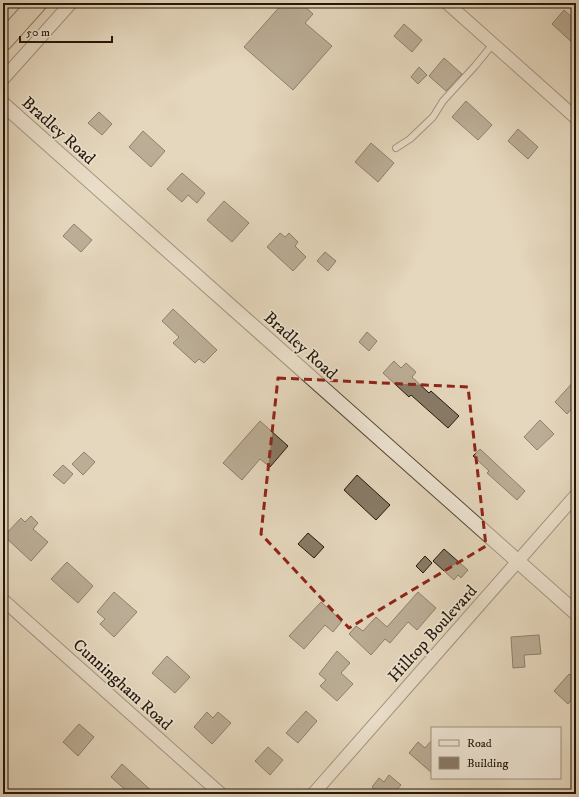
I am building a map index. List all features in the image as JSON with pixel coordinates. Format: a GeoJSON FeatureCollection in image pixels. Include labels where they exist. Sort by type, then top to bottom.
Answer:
{"type":"FeatureCollection","features":[{"type":"Feature","properties":{"kind":"highway"},"geometry":{"type":"LineString","coordinates":[[3,41],[37,3]]}},
{"type":"Feature","properties":{"kind":"street"},"geometry":{"type":"LineString","coordinates":[[3,79],[71,3]]}},
{"type":"Feature","properties":{"kind":"street"},"geometry":{"type":"LineString","coordinates":[[447,3],[576,118]]}},
{"type":"Feature","properties":{"kind":"street","name":"Bradley Road"},"geometry":{"type":"LineString","coordinates":[[3,104],[576,613]]}},
{"type":"Feature","properties":{"kind":"street","name":"Hilltop Boulevard"},"geometry":{"type":"LineString","coordinates":[[313,794],[576,495]]}},
{"type":"Feature","properties":{"kind":"street","name":"Cunningham Road"},"geometry":{"type":"LineString","coordinates":[[3,600],[221,794]]}},
{"type":"Feature","properties":{"kind":"lane"},"geometry":{"type":"LineString","coordinates":[[396,148],[410,139],[433,117],[443,101],[493,44]]}},
{"type":"Feature","properties":{"kind":"highlighted area"},"geometry":{"type":"Polygon","coordinates":[[[278,378],[468,387],[486,546],[349,628],[261,534],[278,378]]]}},
{"type":"Feature","properties":{"kind":"building"},"geometry":{"type":"Polygon","coordinates":[[[283,3],[301,3],[313,14],[305,23],[332,46],[293,90],[244,47],[283,3]]]}},
{"type":"Feature","properties":{"kind":"building"},"geometry":{"type":"Polygon","coordinates":[[[564,10],[576,21],[576,46],[552,24],[564,10]]]}},
{"type":"Feature","properties":{"kind":"building"},"geometry":{"type":"Polygon","coordinates":[[[404,24],[422,40],[412,52],[394,36],[404,24]]]}},
{"type":"Feature","properties":{"kind":"building"},"geometry":{"type":"Polygon","coordinates":[[[444,58],[462,74],[446,91],[429,76],[444,58]]]}},
{"type":"Feature","properties":{"kind":"building"},"geometry":{"type":"Polygon","coordinates":[[[419,67],[427,75],[418,84],[411,77],[419,67]]]}},
{"type":"Feature","properties":{"kind":"building"},"geometry":{"type":"Polygon","coordinates":[[[466,101],[492,125],[478,140],[452,117],[466,101]]]}},
{"type":"Feature","properties":{"kind":"building"},"geometry":{"type":"Polygon","coordinates":[[[99,112],[112,124],[102,135],[88,123],[99,112]]]}},
{"type":"Feature","properties":{"kind":"building"},"geometry":{"type":"Polygon","coordinates":[[[518,129],[538,147],[528,159],[508,141],[518,129]]]}},
{"type":"Feature","properties":{"kind":"building"},"geometry":{"type":"Polygon","coordinates":[[[143,131],[165,151],[151,167],[129,147],[143,131]]]}},
{"type":"Feature","properties":{"kind":"building"},"geometry":{"type":"Polygon","coordinates":[[[371,143],[394,163],[378,182],[355,162],[371,143]]]}},
{"type":"Feature","properties":{"kind":"building"},"geometry":{"type":"Polygon","coordinates":[[[182,173],[205,193],[197,203],[188,195],[182,202],[167,189],[182,173]]]}},
{"type":"Feature","properties":{"kind":"building"},"geometry":{"type":"Polygon","coordinates":[[[224,201],[249,223],[232,242],[207,220],[224,201]]]}},
{"type":"Feature","properties":{"kind":"building"},"geometry":{"type":"Polygon","coordinates":[[[74,224],[92,240],[81,252],[63,236],[74,224]]]}},
{"type":"Feature","properties":{"kind":"building"},"geometry":{"type":"Polygon","coordinates":[[[280,233],[285,237],[289,233],[298,242],[295,246],[306,257],[293,271],[267,247],[280,233]]]}},
{"type":"Feature","properties":{"kind":"building"},"geometry":{"type":"Polygon","coordinates":[[[325,252],[336,261],[328,271],[317,261],[325,252]]]}},
{"type":"Feature","properties":{"kind":"building"},"geometry":{"type":"Polygon","coordinates":[[[173,309],[217,350],[204,363],[199,359],[195,363],[173,343],[179,337],[162,321],[173,309]]]}},
{"type":"Feature","properties":{"kind":"building"},"geometry":{"type":"Polygon","coordinates":[[[367,332],[377,341],[369,351],[359,342],[367,332]]]}},
{"type":"Feature","properties":{"kind":"building"},"geometry":{"type":"Polygon","coordinates":[[[394,361],[401,368],[406,363],[416,372],[412,377],[429,393],[431,391],[459,416],[448,428],[411,395],[409,397],[383,373],[394,361]]]}},
{"type":"Feature","properties":{"kind":"building"},"geometry":{"type":"Polygon","coordinates":[[[576,379],[576,404],[567,414],[555,402],[576,379]]]}},
{"type":"Feature","properties":{"kind":"building"},"geometry":{"type":"Polygon","coordinates":[[[540,420],[554,434],[537,450],[524,437],[540,420]]]}},
{"type":"Feature","properties":{"kind":"building"},"geometry":{"type":"Polygon","coordinates":[[[260,421],[288,446],[270,467],[260,459],[242,480],[223,463],[260,421]]]}},
{"type":"Feature","properties":{"kind":"building"},"geometry":{"type":"Polygon","coordinates":[[[480,449],[525,491],[517,500],[487,473],[489,471],[473,456],[480,449]]]}},
{"type":"Feature","properties":{"kind":"building"},"geometry":{"type":"Polygon","coordinates":[[[84,452],[95,462],[83,475],[72,464],[84,452]]]}},
{"type":"Feature","properties":{"kind":"building"},"geometry":{"type":"Polygon","coordinates":[[[63,465],[73,474],[64,484],[53,475],[63,465]]]}},
{"type":"Feature","properties":{"kind":"building"},"geometry":{"type":"Polygon","coordinates":[[[357,475],[390,505],[376,520],[344,490],[357,475]]]}},
{"type":"Feature","properties":{"kind":"building"},"geometry":{"type":"Polygon","coordinates":[[[31,516],[38,523],[33,529],[48,542],[31,561],[4,536],[21,518],[25,522],[31,516]]]}},
{"type":"Feature","properties":{"kind":"building"},"geometry":{"type":"Polygon","coordinates":[[[308,533],[324,547],[314,558],[298,544],[308,533]]]}},
{"type":"Feature","properties":{"kind":"building"},"geometry":{"type":"Polygon","coordinates":[[[444,549],[468,570],[461,578],[458,575],[454,580],[433,561],[444,549]]]}},
{"type":"Feature","properties":{"kind":"building"},"geometry":{"type":"Polygon","coordinates":[[[425,556],[432,563],[423,573],[416,566],[425,556]]]}},
{"type":"Feature","properties":{"kind":"building"},"geometry":{"type":"Polygon","coordinates":[[[67,562],[93,586],[78,603],[51,579],[67,562]]]}},
{"type":"Feature","properties":{"kind":"building"},"geometry":{"type":"Polygon","coordinates":[[[114,592],[137,612],[114,637],[100,624],[105,619],[97,612],[114,592]]]}},
{"type":"Feature","properties":{"kind":"building"},"geometry":{"type":"Polygon","coordinates":[[[418,592],[436,608],[417,630],[408,622],[390,643],[385,639],[371,655],[349,634],[356,626],[363,631],[376,617],[387,627],[418,592]]]}},
{"type":"Feature","properties":{"kind":"building"},"geometry":{"type":"Polygon","coordinates":[[[321,602],[342,621],[333,632],[325,625],[304,649],[289,636],[321,602]]]}},
{"type":"Feature","properties":{"kind":"building"},"geometry":{"type":"Polygon","coordinates":[[[539,635],[541,654],[524,655],[525,667],[513,668],[511,637],[539,635]]]}},
{"type":"Feature","properties":{"kind":"building"},"geometry":{"type":"Polygon","coordinates":[[[337,651],[350,663],[341,673],[353,684],[337,701],[320,686],[326,680],[319,674],[337,651]]]}},
{"type":"Feature","properties":{"kind":"building"},"geometry":{"type":"Polygon","coordinates":[[[167,656],[190,677],[175,693],[152,673],[167,656]]]}},
{"type":"Feature","properties":{"kind":"building"},"geometry":{"type":"Polygon","coordinates":[[[569,674],[576,680],[576,694],[568,704],[554,691],[569,674]]]}},
{"type":"Feature","properties":{"kind":"building"},"geometry":{"type":"Polygon","coordinates":[[[306,711],[317,721],[298,743],[286,733],[306,711]]]}},
{"type":"Feature","properties":{"kind":"building"},"geometry":{"type":"Polygon","coordinates":[[[207,712],[213,718],[218,712],[231,723],[212,744],[194,727],[207,712]]]}},
{"type":"Feature","properties":{"kind":"building"},"geometry":{"type":"Polygon","coordinates":[[[79,724],[94,737],[78,756],[63,742],[79,724]]]}},
{"type":"Feature","properties":{"kind":"building"},"geometry":{"type":"Polygon","coordinates":[[[431,741],[431,772],[409,753],[418,742],[425,748],[431,741]]]}},
{"type":"Feature","properties":{"kind":"building"},"geometry":{"type":"Polygon","coordinates":[[[268,747],[283,760],[270,775],[255,761],[268,747]]]}},
{"type":"Feature","properties":{"kind":"building"},"geometry":{"type":"Polygon","coordinates":[[[122,764],[155,794],[130,794],[111,777],[122,764]]]}},
{"type":"Feature","properties":{"kind":"building"},"geometry":{"type":"Polygon","coordinates":[[[389,775],[401,785],[393,794],[380,794],[372,787],[379,778],[384,782],[389,775]]]}}]}
